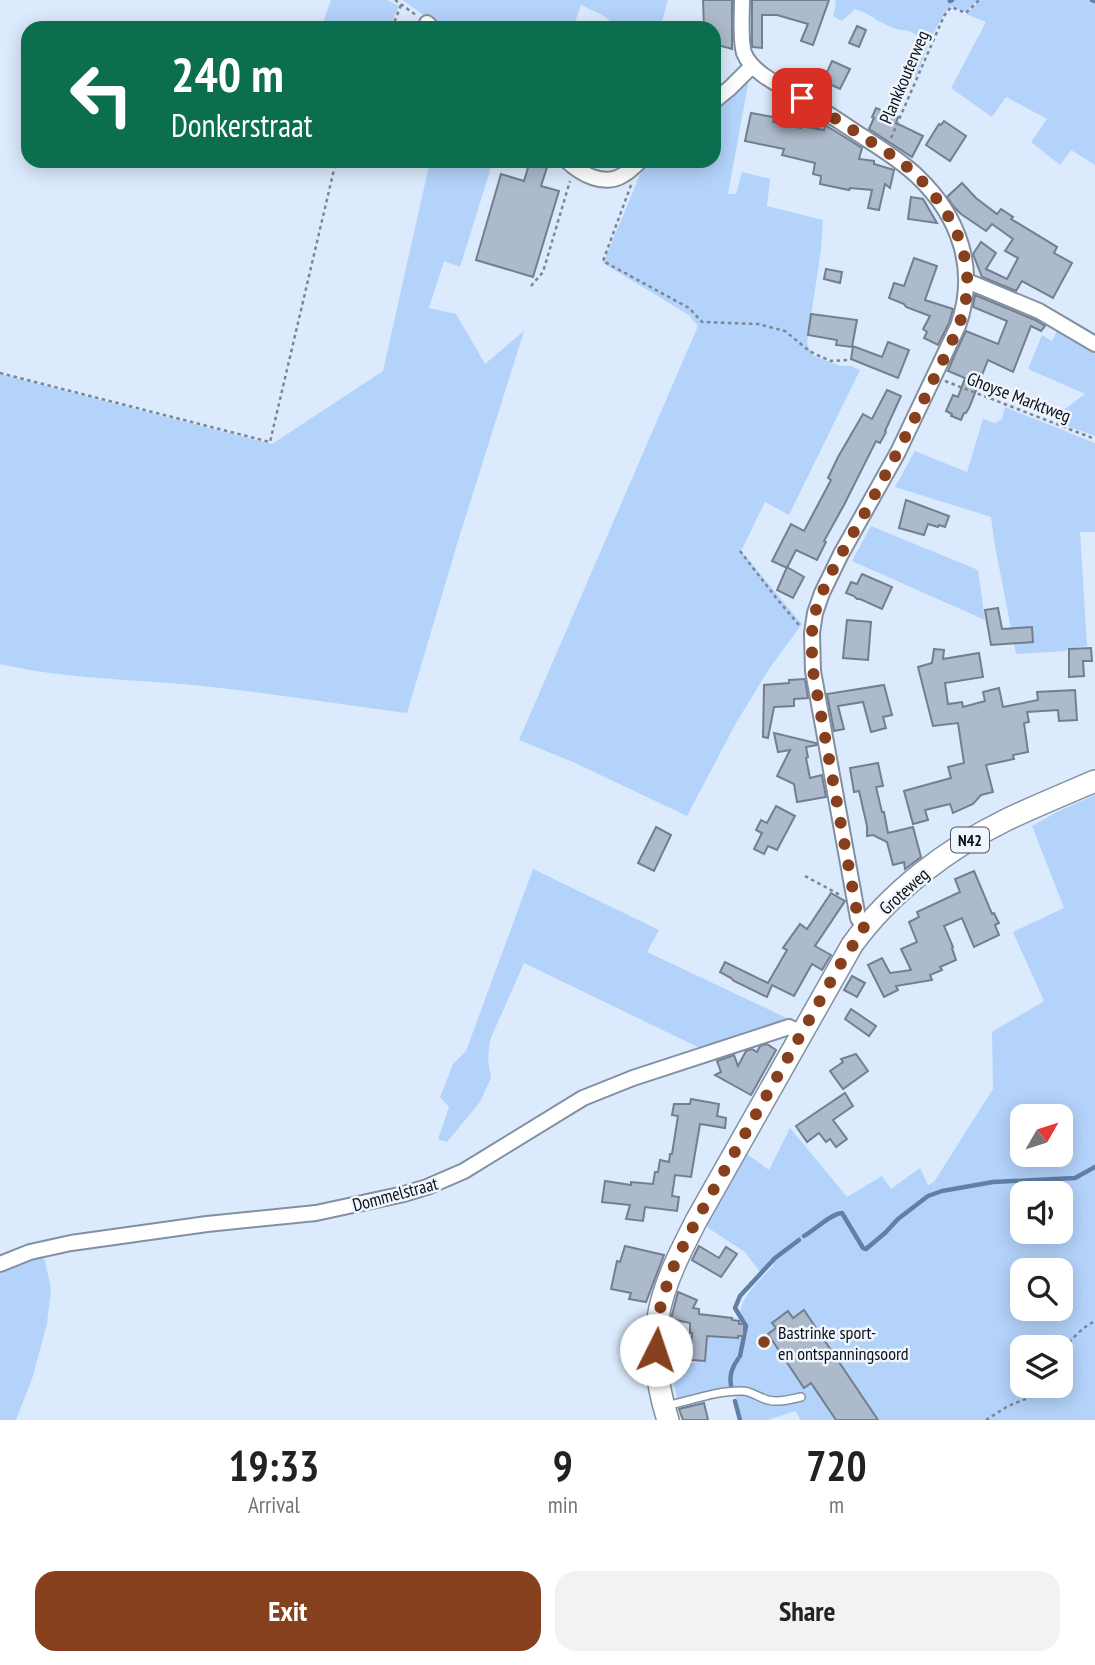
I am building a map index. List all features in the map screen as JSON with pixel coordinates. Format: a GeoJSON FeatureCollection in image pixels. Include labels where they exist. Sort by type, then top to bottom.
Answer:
{"type":"FeatureCollection","features":[{"type":"Feature","properties":{"kind":"main road","name":"Groteweg"},"geometry":{"type":"LineString","coordinates":[[666,1413],[657,1370],[657,1322],[676,1260],[840,965],[864,928],[920,875],[957,848],[1006,820],[1095,781]]}},
{"type":"Feature","properties":{"kind":"street"},"geometry":{"type":"LineString","coordinates":[[742,0],[744,53],[752,66],[884,151],[918,177],[935,196],[955,226],[963,250],[967,281],[964,310],[898,452],[841,554],[815,613],[812,633],[813,671],[855,904],[858,918],[864,928]]}},
{"type":"Feature","properties":{"kind":"street"},"geometry":{"type":"LineString","coordinates":[[721,95],[752,66]]}},
{"type":"Feature","properties":{"kind":"street"},"geometry":{"type":"LineString","coordinates":[[577,168],[592,177],[613,180],[632,168]]}},
{"type":"Feature","properties":{"kind":"street"},"geometry":{"type":"LineString","coordinates":[[967,281],[1039,311],[1095,344]]}},
{"type":"Feature","properties":{"kind":"street","name":"Dommelstraat"},"geometry":{"type":"LineString","coordinates":[[0,1264],[30,1252],[71,1243],[207,1224],[316,1213],[404,1194],[464,1171],[583,1098],[608,1087],[789,1027],[802,1033]]}},
{"type":"Feature","properties":{"kind":"lane"},"geometry":{"type":"LineString","coordinates":[[666,1413],[726,1393],[741,1391],[777,1401],[801,1397]]}},
{"type":"Feature","properties":{"kind":"path"},"geometry":{"type":"LineString","coordinates":[[395,0],[423,21]]}},
{"type":"Feature","properties":{"kind":"path","name":"Plankkouterweg"},"geometry":{"type":"LineString","coordinates":[[884,151],[944,16],[950,7],[965,13],[979,0]]}},
{"type":"Feature","properties":{"kind":"path"},"geometry":{"type":"LineString","coordinates":[[395,21],[401,5]]}},
{"type":"Feature","properties":{"kind":"path"},"geometry":{"type":"LineString","coordinates":[[0,373],[270,442],[334,168]]}},
{"type":"Feature","properties":{"kind":"path"},"geometry":{"type":"LineString","coordinates":[[531,286],[543,272],[569,168]]}},
{"type":"Feature","properties":{"kind":"path"},"geometry":{"type":"LineString","coordinates":[[638,168],[603,261],[689,308],[702,322],[758,324],[785,331],[808,351],[831,361],[847,360]]}},
{"type":"Feature","properties":{"kind":"path","name":"Ghoyse Marktweg"},"geometry":{"type":"LineString","coordinates":[[935,377],[1095,439]]}},
{"type":"Feature","properties":{"kind":"path"},"geometry":{"type":"LineString","coordinates":[[740,551],[804,631],[812,633]]}},
{"type":"Feature","properties":{"kind":"path"},"geometry":{"type":"LineString","coordinates":[[804,876],[855,904]]}},
{"type":"Feature","properties":{"kind":"path"},"geometry":{"type":"LineString","coordinates":[[1073,1338],[1086,1325],[1095,1321]]}},
{"type":"Feature","properties":{"kind":"path"},"geometry":{"type":"LineString","coordinates":[[986,1420],[1008,1406],[1028,1398]]}},
{"type":"Feature","properties":{"kind":"shaded area"},"geometry":{"type":"Polygon","coordinates":[[[331,0],[387,0],[399,6],[392,21],[324,21],[331,0]]]}},
{"type":"Feature","properties":{"kind":"shaded area"},"geometry":{"type":"Polygon","coordinates":[[[402,0],[668,0],[662,21],[610,21],[581,5],[575,21],[430,21],[402,0]]]}},
{"type":"Feature","properties":{"kind":"shaded area"},"geometry":{"type":"Polygon","coordinates":[[[835,0],[978,0],[966,12],[950,6],[926,49],[916,78],[913,68],[926,40],[855,9],[842,21],[833,16],[835,0]]]}},
{"type":"Feature","properties":{"kind":"shaded area"},"geometry":{"type":"Polygon","coordinates":[[[980,0],[1095,0],[1095,165],[1071,150],[1060,165],[1031,142],[1047,119],[1006,97],[992,117],[951,88],[986,22],[966,14],[980,0]]]}},
{"type":"Feature","properties":{"kind":"shaded area"},"geometry":{"type":"Polygon","coordinates":[[[749,79],[728,194],[736,194],[742,172],[770,179],[767,206],[823,220],[807,343],[812,355],[840,366],[851,366],[860,370],[789,515],[765,502],[741,551],[802,624],[769,669],[736,723],[687,816],[573,762],[519,740],[698,326],[689,315],[603,263],[643,168],[721,168],[721,103],[749,79]]]}},
{"type":"Feature","properties":{"kind":"shaded area"},"geometry":{"type":"Polygon","coordinates":[[[428,168],[491,168],[460,267],[444,261],[429,308],[456,314],[485,364],[524,331],[407,713],[211,687],[52,673],[0,664],[0,374],[272,444],[383,371],[428,168]]]}},
{"type":"Feature","properties":{"kind":"shaded area"},"geometry":{"type":"Polygon","coordinates":[[[1059,327],[1095,348],[1095,436],[1056,422],[1065,409],[1085,394],[1028,369],[1042,335],[1052,341],[1059,327]]]}},
{"type":"Feature","properties":{"kind":"shaded area"},"geometry":{"type":"Polygon","coordinates":[[[1005,407],[1095,443],[1095,532],[1080,532],[1087,646],[1069,648],[1066,651],[1016,654],[991,517],[895,487],[915,451],[967,472],[983,419],[995,423],[1002,419],[1005,407]]]}},
{"type":"Feature","properties":{"kind":"shaded area"},"geometry":{"type":"Polygon","coordinates":[[[871,526],[978,570],[985,620],[852,561],[871,526]]]}},
{"type":"Feature","properties":{"kind":"shaded area"},"geometry":{"type":"Polygon","coordinates":[[[1095,795],[1095,1420],[800,1420],[796,1411],[767,1420],[740,1420],[736,1397],[730,1395],[679,1408],[670,1363],[697,1363],[698,1315],[740,1319],[747,1296],[774,1265],[770,1262],[760,1272],[745,1252],[705,1226],[747,1154],[769,1170],[790,1128],[847,1197],[882,1176],[891,1189],[920,1168],[928,1185],[934,1182],[993,1089],[992,1032],[1044,1001],[1013,932],[1064,908],[1032,826],[1095,795]]]}},
{"type":"Feature","properties":{"kind":"shaded area"},"geometry":{"type":"Polygon","coordinates":[[[533,869],[659,930],[647,952],[793,1021],[706,1051],[524,963],[490,1040],[488,1059],[491,1078],[480,1102],[447,1142],[438,1139],[449,1107],[440,1097],[453,1064],[466,1051],[533,869]]]}},
{"type":"Feature","properties":{"kind":"shaded area"},"geometry":{"type":"Polygon","coordinates":[[[39,1253],[45,1261],[51,1289],[47,1324],[32,1379],[16,1420],[0,1420],[0,1267],[39,1253]]]}},
{"type":"Feature","properties":{"kind":"building"},"geometry":{"type":"Polygon","coordinates":[[[703,0],[732,0],[732,49],[721,46],[721,21],[704,21],[703,0]]]}},
{"type":"Feature","properties":{"kind":"building"},"geometry":{"type":"Polygon","coordinates":[[[752,0],[829,0],[813,45],[801,41],[808,24],[777,15],[762,15],[762,48],[752,46],[752,0]]]}},
{"type":"Feature","properties":{"kind":"building"},"geometry":{"type":"Polygon","coordinates":[[[857,26],[866,30],[859,47],[849,43],[857,26]]]}},
{"type":"Feature","properties":{"kind":"building"},"geometry":{"type":"Polygon","coordinates":[[[832,61],[850,69],[840,89],[823,81],[832,61]]]}},
{"type":"Feature","properties":{"kind":"building"},"geometry":{"type":"Polygon","coordinates":[[[876,108],[898,117],[896,123],[923,136],[912,157],[869,129],[876,108]]]}},
{"type":"Feature","properties":{"kind":"building"},"geometry":{"type":"Polygon","coordinates":[[[751,113],[774,117],[773,122],[801,128],[824,130],[825,125],[862,148],[859,159],[874,161],[874,164],[894,170],[890,188],[885,184],[879,210],[868,208],[872,190],[849,190],[820,184],[821,176],[813,174],[815,163],[782,155],[784,149],[745,141],[751,113]]]}},
{"type":"Feature","properties":{"kind":"building"},"geometry":{"type":"Polygon","coordinates":[[[944,121],[966,136],[950,161],[926,145],[939,124],[944,121]]]}},
{"type":"Feature","properties":{"kind":"building"},"geometry":{"type":"Polygon","coordinates":[[[528,168],[547,168],[541,186],[559,191],[533,277],[476,260],[501,174],[524,181],[528,168]]]}},
{"type":"Feature","properties":{"kind":"building"},"geometry":{"type":"Polygon","coordinates":[[[962,183],[997,214],[1001,209],[1013,217],[1011,219],[1057,247],[1054,253],[1072,263],[1053,298],[1022,281],[1016,291],[982,277],[973,254],[981,242],[996,253],[986,269],[1007,279],[1018,258],[1005,251],[1013,239],[992,224],[986,231],[954,207],[947,197],[962,183]]]}},
{"type":"Feature","properties":{"kind":"building"},"geometry":{"type":"Polygon","coordinates":[[[911,197],[923,199],[937,223],[908,219],[911,197]]]}},
{"type":"Feature","properties":{"kind":"building"},"geometry":{"type":"Polygon","coordinates":[[[914,258],[937,266],[925,300],[953,309],[938,345],[924,338],[927,332],[923,329],[930,316],[889,298],[894,283],[904,286],[914,258]]]}},
{"type":"Feature","properties":{"kind":"building"},"geometry":{"type":"Polygon","coordinates":[[[826,269],[842,272],[840,283],[824,279],[826,269]]]}},
{"type":"Feature","properties":{"kind":"building"},"geometry":{"type":"Polygon","coordinates":[[[975,295],[1045,326],[1041,331],[1031,326],[1013,372],[988,360],[969,408],[961,420],[946,411],[953,395],[958,397],[965,378],[948,371],[955,354],[966,331],[998,344],[1007,321],[973,307],[975,295]]]}},
{"type":"Feature","properties":{"kind":"building"},"geometry":{"type":"Polygon","coordinates":[[[811,314],[857,320],[852,347],[836,345],[837,340],[808,335],[811,314]]]}},
{"type":"Feature","properties":{"kind":"building"},"geometry":{"type":"Polygon","coordinates":[[[888,342],[909,350],[898,378],[851,359],[853,346],[882,357],[888,342]]]}},
{"type":"Feature","properties":{"kind":"building"},"geometry":{"type":"Polygon","coordinates":[[[887,390],[901,396],[886,432],[880,443],[876,441],[824,541],[826,542],[817,560],[796,550],[787,568],[772,561],[791,524],[804,531],[831,480],[828,478],[838,457],[863,414],[872,419],[887,390]]]}},
{"type":"Feature","properties":{"kind":"building"},"geometry":{"type":"Polygon","coordinates":[[[906,500],[949,516],[945,527],[928,524],[924,535],[899,528],[906,500]]]}},
{"type":"Feature","properties":{"kind":"building"},"geometry":{"type":"Polygon","coordinates":[[[787,567],[804,577],[793,598],[777,590],[787,567]]]}},
{"type":"Feature","properties":{"kind":"building"},"geometry":{"type":"Polygon","coordinates":[[[862,574],[892,587],[882,609],[846,593],[851,582],[857,584],[862,574]]]}},
{"type":"Feature","properties":{"kind":"building"},"geometry":{"type":"Polygon","coordinates":[[[998,608],[1002,629],[1032,627],[1033,642],[991,645],[985,610],[998,608]]]}},
{"type":"Feature","properties":{"kind":"building"},"geometry":{"type":"Polygon","coordinates":[[[847,620],[871,622],[868,660],[843,658],[847,620]]]}},
{"type":"Feature","properties":{"kind":"building"},"geometry":{"type":"Polygon","coordinates":[[[1091,648],[1092,661],[1083,661],[1084,676],[1069,677],[1069,649],[1091,648]]]}},
{"type":"Feature","properties":{"kind":"building"},"geometry":{"type":"Polygon","coordinates":[[[934,649],[944,650],[943,659],[979,653],[983,677],[945,683],[948,704],[962,702],[963,707],[985,701],[983,692],[999,688],[1003,707],[1038,700],[1037,692],[1075,690],[1077,720],[1059,721],[1058,710],[1027,712],[1029,722],[1024,723],[1028,752],[1013,755],[1014,759],[986,765],[993,792],[981,795],[973,804],[953,813],[950,804],[925,810],[928,820],[913,824],[904,791],[951,778],[948,767],[964,763],[958,723],[933,726],[918,667],[932,663],[934,649]]]}},
{"type":"Feature","properties":{"kind":"building"},"geometry":{"type":"Polygon","coordinates":[[[805,679],[808,698],[794,699],[794,706],[774,707],[768,738],[763,737],[764,685],[805,679]]]}},
{"type":"Feature","properties":{"kind":"building"},"geometry":{"type":"Polygon","coordinates":[[[884,685],[892,715],[883,717],[886,728],[871,732],[863,702],[838,706],[844,729],[834,731],[827,694],[884,685]]]}},
{"type":"Feature","properties":{"kind":"building"},"geometry":{"type":"Polygon","coordinates":[[[774,733],[816,743],[817,745],[806,747],[806,758],[810,778],[822,775],[826,797],[797,802],[794,784],[777,776],[790,750],[778,752],[774,733]]]}},
{"type":"Feature","properties":{"kind":"building"},"geometry":{"type":"Polygon","coordinates":[[[878,763],[883,786],[876,787],[888,833],[913,827],[921,857],[905,869],[904,862],[893,865],[887,842],[873,835],[867,836],[859,791],[854,792],[850,768],[878,763]]]}},
{"type":"Feature","properties":{"kind":"building"},"geometry":{"type":"Polygon","coordinates":[[[776,806],[795,816],[777,850],[768,846],[764,854],[754,849],[762,833],[756,830],[761,820],[767,823],[776,806]]]}},
{"type":"Feature","properties":{"kind":"building"},"geometry":{"type":"Polygon","coordinates":[[[656,827],[671,835],[654,871],[638,863],[656,827]]]}},
{"type":"Feature","properties":{"kind":"building"},"geometry":{"type":"Polygon","coordinates":[[[974,871],[992,914],[994,913],[999,923],[995,925],[999,935],[974,947],[962,918],[944,926],[956,960],[930,975],[932,980],[896,986],[898,990],[884,997],[868,965],[882,958],[890,973],[911,970],[901,949],[917,942],[909,922],[919,917],[917,912],[960,892],[955,879],[974,871]]]}},
{"type":"Feature","properties":{"kind":"building"},"geometry":{"type":"Polygon","coordinates":[[[831,893],[845,901],[815,946],[831,955],[822,970],[812,964],[794,996],[772,985],[767,997],[720,972],[725,962],[768,983],[787,950],[783,948],[800,924],[807,929],[831,893]]]}},
{"type":"Feature","properties":{"kind":"building"},"geometry":{"type":"Polygon","coordinates":[[[852,976],[865,983],[857,997],[844,990],[852,976]]]}},
{"type":"Feature","properties":{"kind":"building"},"geometry":{"type":"Polygon","coordinates":[[[851,1009],[876,1026],[869,1036],[845,1019],[851,1009]]]}},
{"type":"Feature","properties":{"kind":"building"},"geometry":{"type":"Polygon","coordinates":[[[767,1044],[776,1050],[751,1095],[715,1075],[721,1072],[717,1061],[734,1055],[738,1066],[746,1051],[752,1049],[757,1052],[760,1046],[767,1044]]]}},
{"type":"Feature","properties":{"kind":"building"},"geometry":{"type":"Polygon","coordinates":[[[856,1054],[868,1071],[843,1089],[830,1071],[843,1062],[841,1059],[856,1054]]]}},
{"type":"Feature","properties":{"kind":"building"},"geometry":{"type":"Polygon","coordinates":[[[845,1093],[853,1106],[833,1120],[847,1139],[836,1147],[830,1139],[826,1142],[819,1133],[807,1142],[796,1126],[845,1093]]]}},
{"type":"Feature","properties":{"kind":"building"},"geometry":{"type":"Polygon","coordinates":[[[691,1099],[719,1104],[717,1116],[726,1118],[725,1128],[700,1124],[691,1177],[675,1175],[672,1196],[679,1197],[677,1211],[645,1207],[643,1221],[626,1219],[630,1205],[602,1202],[605,1181],[631,1185],[631,1182],[653,1184],[660,1160],[669,1162],[672,1154],[678,1116],[672,1115],[674,1104],[690,1104],[691,1099]]]}},
{"type":"Feature","properties":{"kind":"building"},"geometry":{"type":"Polygon","coordinates":[[[625,1246],[664,1255],[646,1302],[629,1299],[631,1293],[611,1289],[617,1261],[620,1262],[625,1246]]]}},
{"type":"Feature","properties":{"kind":"building"},"geometry":{"type":"Polygon","coordinates":[[[699,1246],[719,1258],[726,1247],[737,1254],[721,1277],[692,1260],[699,1246]]]}},
{"type":"Feature","properties":{"kind":"building"},"geometry":{"type":"Polygon","coordinates":[[[678,1292],[697,1300],[693,1308],[699,1309],[699,1314],[732,1318],[739,1321],[739,1324],[744,1324],[744,1336],[707,1336],[705,1361],[690,1360],[690,1323],[671,1319],[678,1292]]]}},
{"type":"Feature","properties":{"kind":"building"},"geometry":{"type":"Polygon","coordinates":[[[804,1310],[878,1420],[836,1420],[811,1383],[804,1388],[768,1334],[776,1328],[772,1323],[788,1311],[793,1318],[804,1310]]]}},
{"type":"Feature","properties":{"kind":"building"},"geometry":{"type":"Polygon","coordinates":[[[704,1403],[708,1420],[683,1420],[679,1409],[704,1403]]]}},
{"type":"Feature","properties":{"kind":"waterway"},"geometry":{"type":"LineString","coordinates":[[804,1236],[828,1219],[842,1213],[866,1249],[928,1196],[993,1182],[1075,1178],[1095,1167]]}},
{"type":"Feature","properties":{"kind":"waterway"},"geometry":{"type":"LineString","coordinates":[[740,1356],[746,1326],[735,1308],[740,1296],[775,1258],[799,1240]]}},
{"type":"Feature","properties":{"kind":"waterway"},"geometry":{"type":"LineString","coordinates":[[731,1386],[730,1379],[738,1359]]}},
{"type":"Feature","properties":{"kind":"waterway"},"geometry":{"type":"LineString","coordinates":[[735,1401],[740,1420]]}},
{"type":"Feature","properties":{"kind":"place","name":"Bastrinke sport- en ontspanningsoord"},"geometry":{"type":"Point","coordinates":[764,1342]}},
{"type":"Feature","properties":{"kind":"route"},"geometry":{"type":"LineString","coordinates":[[656,1350],[657,1322],[676,1260],[840,965],[864,928],[858,918],[813,671],[812,633],[815,613],[841,554],[898,452],[935,377],[964,310],[966,294],[963,250],[955,226],[935,196],[905,166],[802,98]]}}]}
